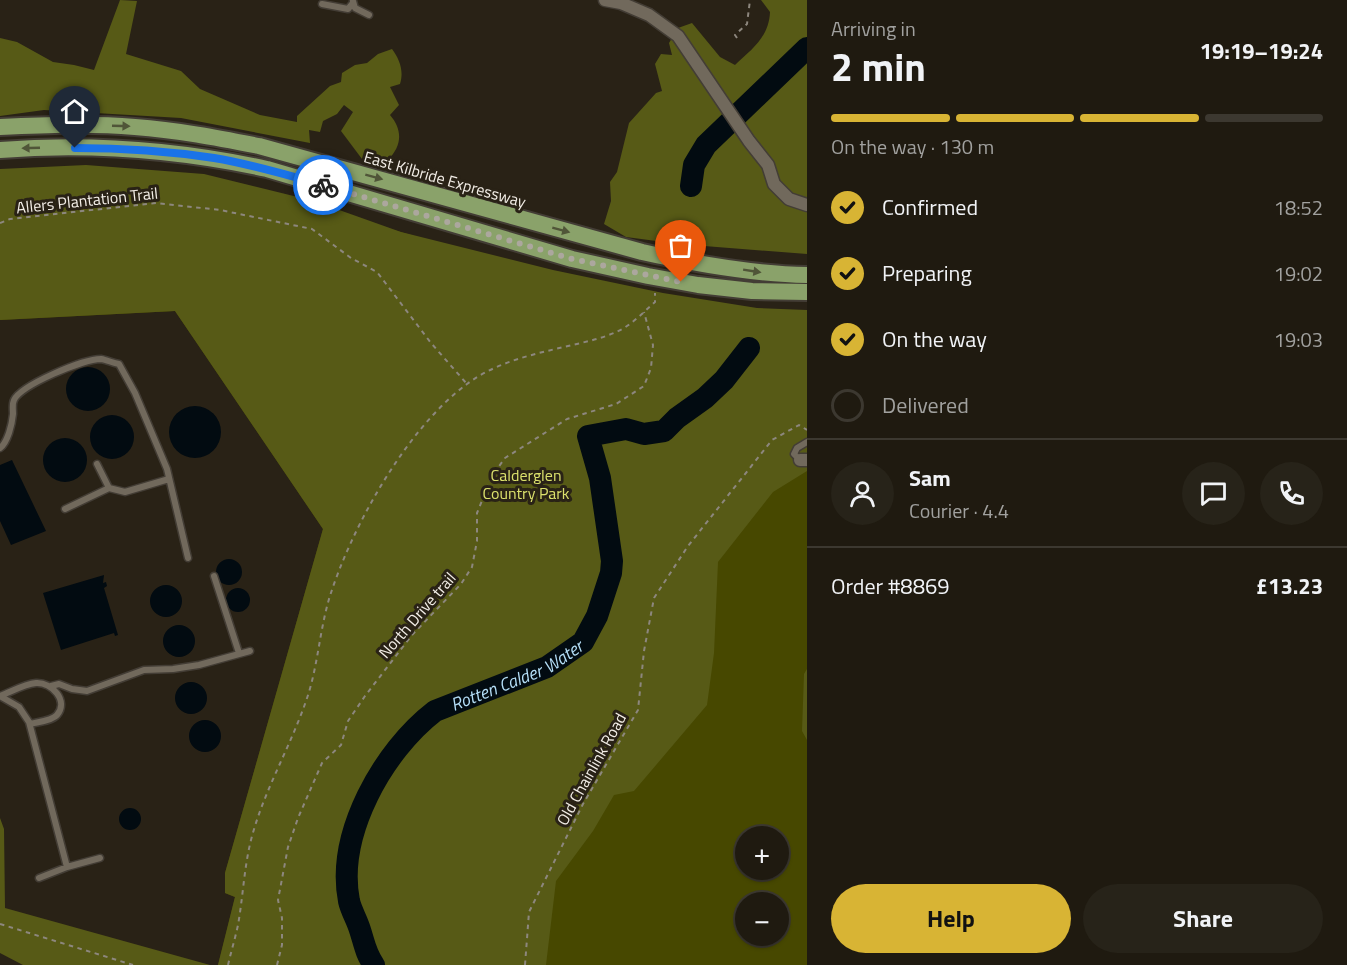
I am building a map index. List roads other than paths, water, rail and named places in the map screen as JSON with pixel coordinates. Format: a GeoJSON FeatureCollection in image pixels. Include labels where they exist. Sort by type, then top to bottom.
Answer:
{"type":"FeatureCollection","features":[{"type":"Feature","properties":{"kind":"highway","name":"East Kilbride Expressway"},"geometry":{"type":"LineString","coordinates":[[0,127],[84,125],[135,127],[211,137],[292,155],[642,252],[687,262],[774,274],[807,275]]}},
{"type":"Feature","properties":{"kind":"highway"},"geometry":{"type":"LineString","coordinates":[[0,150],[124,148],[216,159],[279,173],[572,259],[637,274],[698,285],[752,291],[807,292]]}},
{"type":"Feature","properties":{"kind":"street"},"geometry":{"type":"LineString","coordinates":[[605,0],[621,3],[649,15],[678,36],[749,141],[768,165],[774,184],[789,199],[807,205]]}},
{"type":"Feature","properties":{"kind":"lane"},"geometry":{"type":"LineString","coordinates":[[322,4],[348,9],[353,2],[360,12],[369,15]]}},
{"type":"Feature","properties":{"kind":"lane"},"geometry":{"type":"LineString","coordinates":[[0,448],[4,445],[13,414],[13,402],[20,390],[69,367],[100,359],[119,364],[135,393],[169,479],[188,558]]}},
{"type":"Feature","properties":{"kind":"lane"},"geometry":{"type":"LineString","coordinates":[[804,460],[794,454],[797,448],[807,442]]}},
{"type":"Feature","properties":{"kind":"lane"},"geometry":{"type":"LineString","coordinates":[[97,464],[109,488]]}},
{"type":"Feature","properties":{"kind":"lane"},"geometry":{"type":"LineString","coordinates":[[65,509],[109,488],[126,492],[169,479]]}},
{"type":"Feature","properties":{"kind":"lane"},"geometry":{"type":"LineString","coordinates":[[214,576],[239,653]]}},
{"type":"Feature","properties":{"kind":"lane"},"geometry":{"type":"LineString","coordinates":[[67,867],[30,724],[19,707],[0,696],[37,683],[51,686],[59,684],[87,691],[144,670],[200,665],[250,651]]}},
{"type":"Feature","properties":{"kind":"lane"},"geometry":{"type":"LineString","coordinates":[[30,724],[52,719],[58,715],[60,700],[57,692],[51,686]]}},
{"type":"Feature","properties":{"kind":"lane"},"geometry":{"type":"LineString","coordinates":[[39,878],[100,858]]}},
{"type":"Feature","properties":{"kind":"waterway","name":"Rotten Calder Water"},"geometry":{"type":"LineString","coordinates":[[691,186],[694,165],[706,145],[807,48]]}},
{"type":"Feature","properties":{"kind":"waterway","name":"Rotten Calder Water"},"geometry":{"type":"LineString","coordinates":[[374,965],[349,901],[347,875],[350,849],[357,822],[382,771],[398,748],[435,711],[547,667],[583,642],[597,616],[611,573],[612,561],[600,478],[588,436],[626,429],[644,434],[664,431],[724,380],[749,348]]}},
{"type":"Feature","properties":{"kind":"park label","name":"Calderglen Country Park"},"geometry":{"type":"Point","coordinates":[526,484]}}]}
